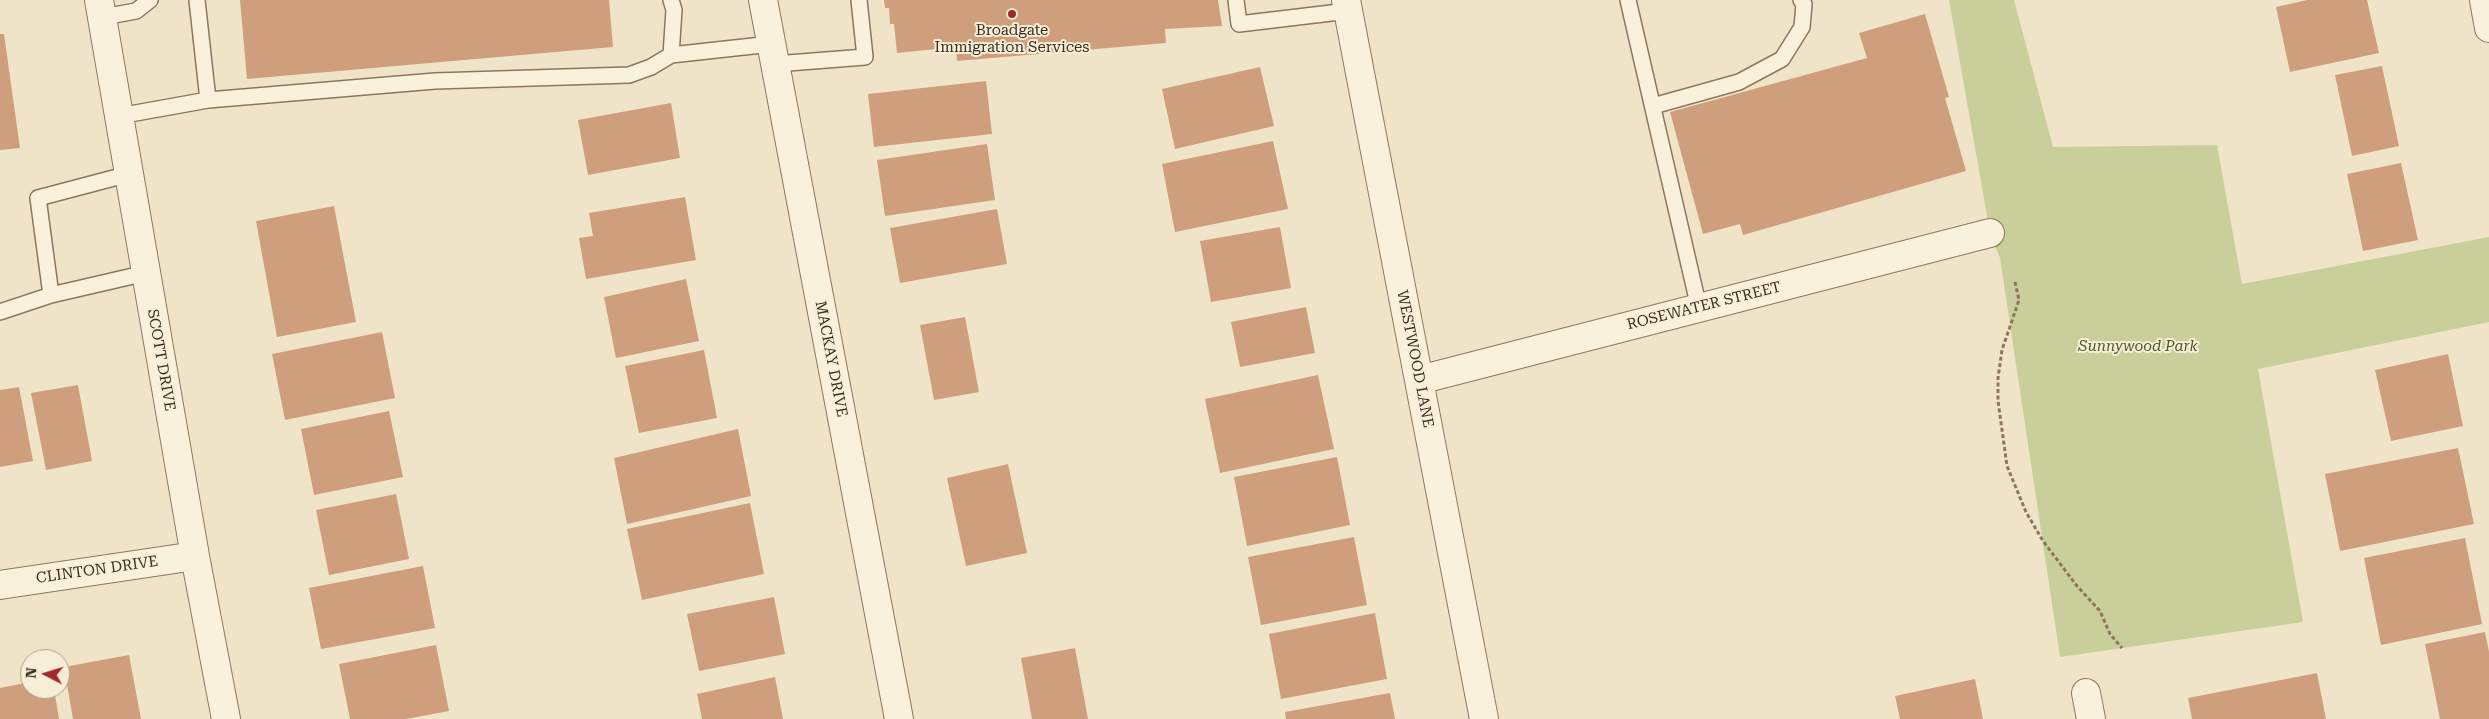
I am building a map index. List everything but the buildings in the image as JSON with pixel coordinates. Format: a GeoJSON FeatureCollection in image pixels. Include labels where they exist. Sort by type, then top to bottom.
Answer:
{"type":"FeatureCollection","features":[{"type":"Feature","properties":{"kind":"street","name":"MACKAY DRIVE"},"geometry":{"type":"LineString","coordinates":[[763,0],[899,719]]}},
{"type":"Feature","properties":{"kind":"street"},"geometry":{"type":"LineString","coordinates":[[2484,0],[2489,28]]}},
{"type":"Feature","properties":{"kind":"street","name":"WESTWOOD LANE"},"geometry":{"type":"LineString","coordinates":[[1347,6],[1484,719]]}},
{"type":"Feature","properties":{"kind":"street","name":"SCOTT DRIVE"},"geometry":{"type":"LineString","coordinates":[[101,9],[194,556],[226,719]]}},
{"type":"Feature","properties":{"kind":"street","name":"ROSEWATER STREET"},"geometry":{"type":"LineString","coordinates":[[1419,380],[1990,233]]}},
{"type":"Feature","properties":{"kind":"street","name":"CLINTON DRIVE"},"geometry":{"type":"LineString","coordinates":[[0,584],[194,556]]}},
{"type":"Feature","properties":{"kind":"lane"},"geometry":{"type":"LineString","coordinates":[[101,9],[136,11],[150,0]]}},
{"type":"Feature","properties":{"kind":"lane"},"geometry":{"type":"LineString","coordinates":[[197,0],[208,100]]}},
{"type":"Feature","properties":{"kind":"lane"},"geometry":{"type":"LineString","coordinates":[[671,55],[674,10],[672,0]]}},
{"type":"Feature","properties":{"kind":"lane"},"geometry":{"type":"LineString","coordinates":[[119,116],[208,100],[435,81],[629,75],[651,67],[671,55],[773,54],[865,57],[859,0]]}},
{"type":"Feature","properties":{"kind":"lane"},"geometry":{"type":"LineString","coordinates":[[1236,0],[1239,24],[1347,6]]}},
{"type":"Feature","properties":{"kind":"lane"},"geometry":{"type":"LineString","coordinates":[[1628,0],[1699,308]]}},
{"type":"Feature","properties":{"kind":"lane"},"geometry":{"type":"LineString","coordinates":[[1653,106],[1739,82],[1782,59],[1802,27],[1804,4],[1801,0]]}},
{"type":"Feature","properties":{"kind":"lane"},"geometry":{"type":"LineString","coordinates":[[51,295],[38,198],[129,174]]}},
{"type":"Feature","properties":{"kind":"lane"},"geometry":{"type":"LineString","coordinates":[[0,312],[51,295],[146,273]]}},
{"type":"Feature","properties":{"kind":"path"},"geometry":{"type":"LineString","coordinates":[[2015,282],[2019,300],[2002,350],[1998,378],[1998,401],[2007,466],[2026,512],[2043,541],[2077,586],[2100,611],[2110,634],[2122,648]]}},
{"type":"Feature","properties":{"kind":"green space","name":"Sunnywood Park"},"geometry":{"type":"Polygon","coordinates":[[[1949,0],[2014,0],[2053,147],[2217,145],[2242,284],[2489,237],[2489,322],[2258,369],[2303,622],[2060,657],[2000,258],[1990,233],[1949,0]]]}},
{"type":"Feature","properties":{"kind":"place","name":"Broadgate Immigration Services"},"geometry":{"type":"Point","coordinates":[1012,14]}}]}
